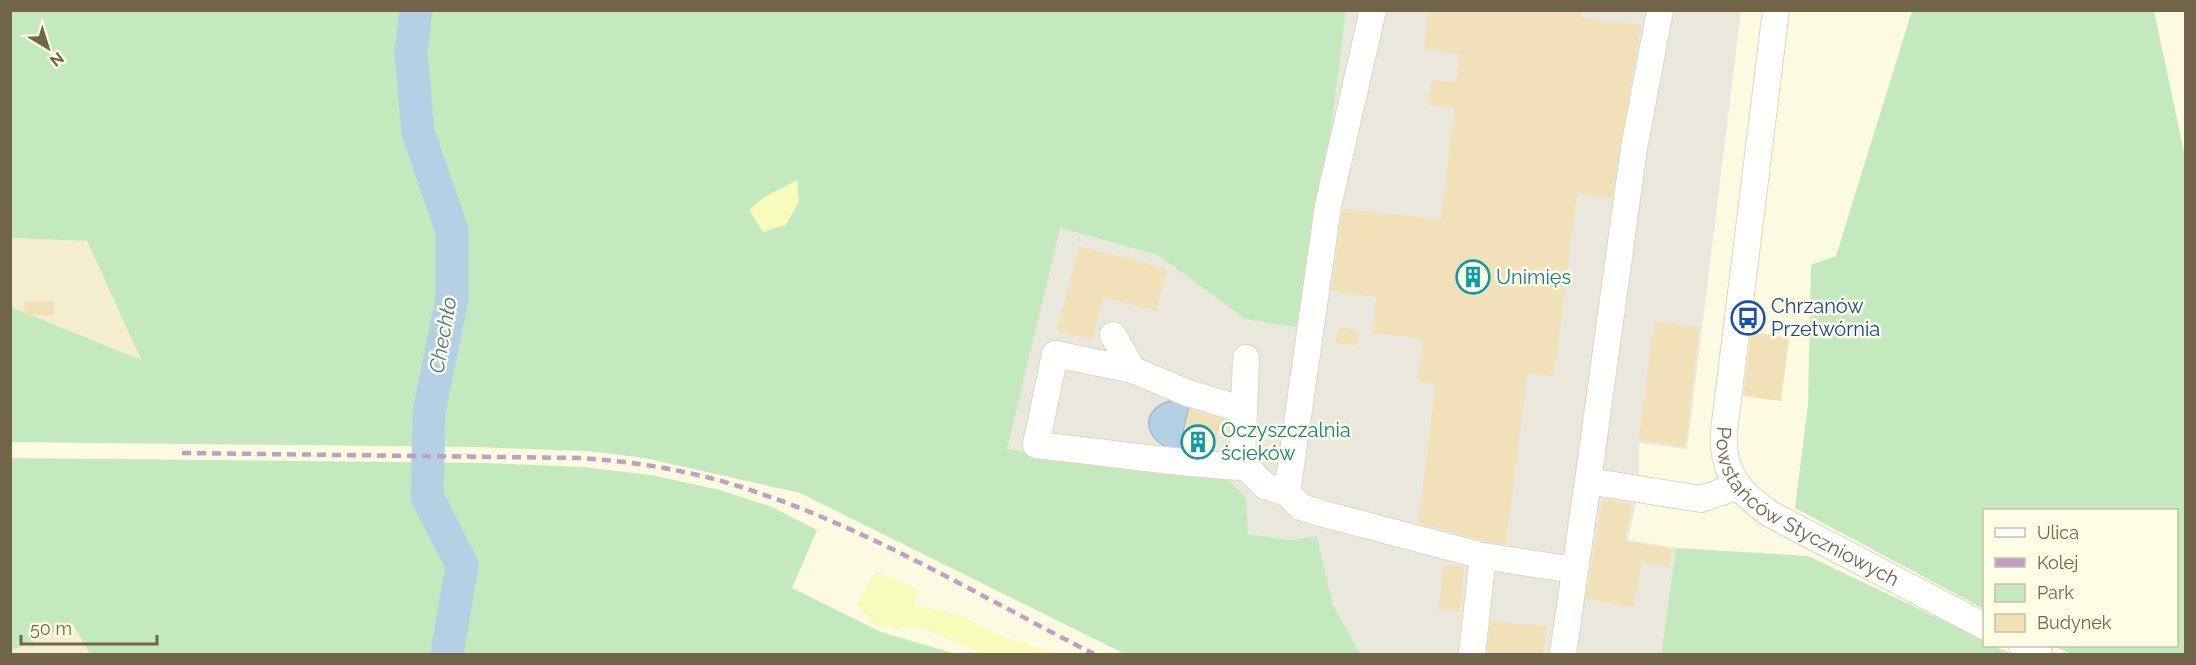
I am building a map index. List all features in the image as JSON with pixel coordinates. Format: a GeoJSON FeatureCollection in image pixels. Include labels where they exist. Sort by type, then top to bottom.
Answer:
{"type":"FeatureCollection","features":[{"type":"Feature","properties":{"kind":"street"},"geometry":{"type":"LineString","coordinates":[[1287,493],[1328,206],[1373,10]]}},
{"type":"Feature","properties":{"kind":"street"},"geometry":{"type":"LineString","coordinates":[[1563,654],[1634,148],[1660,10]]}},
{"type":"Feature","properties":{"kind":"street","name":"Powstańców Styczniowych"},"geometry":{"type":"LineString","coordinates":[[1776,10],[1724,431],[1723,448],[1728,470],[1736,487],[1752,502],[1772,515],[1983,625]]}},
{"type":"Feature","properties":{"kind":"street"},"geometry":{"type":"LineString","coordinates":[[1113,335],[1133,370]]}},
{"type":"Feature","properties":{"kind":"street"},"geometry":{"type":"LineString","coordinates":[[1244,410],[1188,393],[1133,370],[1055,354],[1036,445],[1108,452],[1188,465],[1246,467]]}},
{"type":"Feature","properties":{"kind":"street"},"geometry":{"type":"LineString","coordinates":[[1246,358],[1242,459],[1246,467],[1265,486],[1287,493],[1301,507],[1483,556],[1574,570]]}},
{"type":"Feature","properties":{"kind":"street"},"geometry":{"type":"LineString","coordinates":[[1588,481],[1701,500],[1736,487]]}},
{"type":"Feature","properties":{"kind":"street"},"geometry":{"type":"LineString","coordinates":[[1472,654],[1483,556]]}},
{"type":"Feature","properties":{"kind":"street"},"geometry":{"type":"LineString","coordinates":[[2026,647],[2040,654]]}},
{"type":"Feature","properties":{"kind":"shaded area"},"geometry":{"type":"Polygon","coordinates":[[[1346,11],[1741,11],[1687,449],[1639,443],[1639,490],[1628,540],[1676,548],[1661,654],[1360,654],[1333,604],[1317,536],[1289,540],[1247,534],[1246,497],[1132,467],[1006,449],[1059,228],[1158,255],[1245,319],[1306,329],[1346,11]]]}},
{"type":"Feature","properties":{"kind":"shaded area"},"geometry":{"type":"Polygon","coordinates":[[[11,238],[87,241],[141,361],[11,307],[11,238]]]}},
{"type":"Feature","properties":{"kind":"shaded area"},"geometry":{"type":"Polygon","coordinates":[[[74,624],[90,654],[11,654],[11,651],[74,624]]]}},
{"type":"Feature","properties":{"kind":"green space"},"geometry":{"type":"Polygon","coordinates":[[[11,11],[1346,11],[1306,329],[1245,319],[1158,255],[1060,228],[1007,449],[1132,467],[1223,475],[1246,497],[1248,534],[1289,540],[1317,536],[1333,604],[1360,654],[1125,654],[800,493],[645,458],[587,451],[477,447],[11,442],[11,307],[141,360],[87,241],[11,238],[11,11]]]}},
{"type":"Feature","properties":{"kind":"green space"},"geometry":{"type":"Polygon","coordinates":[[[1912,11],[2154,11],[2186,162],[2185,654],[2071,654],[2056,647],[2178,647],[2178,509],[1983,509],[1983,608],[1795,508],[1808,405],[1811,265],[1836,256],[1912,11]]]}},
{"type":"Feature","properties":{"kind":"green space"},"geometry":{"type":"Polygon","coordinates":[[[11,458],[485,463],[582,467],[651,475],[720,490],[772,507],[817,530],[792,588],[881,632],[956,654],[456,654],[453,519],[452,654],[90,654],[73,624],[11,651],[11,458]]]}},
{"type":"Feature","properties":{"kind":"green space"},"geometry":{"type":"Polygon","coordinates":[[[1676,548],[1808,556],[1983,640],[1983,647],[1996,647],[2012,654],[1661,654],[1676,548]]]}},
{"type":"Feature","properties":{"kind":"sand"},"geometry":{"type":"Polygon","coordinates":[[[797,180],[799,202],[786,225],[763,232],[749,210],[763,198],[797,180]]]}},
{"type":"Feature","properties":{"kind":"sand"},"geometry":{"type":"Polygon","coordinates":[[[876,571],[920,591],[913,605],[955,613],[995,634],[1054,654],[983,654],[917,626],[897,629],[874,624],[857,606],[876,571]]]}},
{"type":"Feature","properties":{"kind":"water"},"geometry":{"type":"Polygon","coordinates":[[[1170,401],[1179,401],[1189,407],[1179,451],[1159,442],[1149,428],[1152,412],[1170,401]]]}},
{"type":"Feature","properties":{"kind":"building","name":"Unimięs"},"geometry":{"type":"Polygon","coordinates":[[[1429,10],[1581,10],[1580,18],[1641,25],[1612,198],[1577,193],[1554,376],[1527,373],[1506,544],[1418,523],[1436,384],[1418,381],[1423,339],[1372,333],[1376,297],[1331,291],[1343,209],[1441,220],[1455,108],[1428,105],[1432,80],[1456,82],[1460,54],[1424,49],[1429,10]]]}},
{"type":"Feature","properties":{"kind":"building"},"geometry":{"type":"Polygon","coordinates":[[[1079,246],[1167,269],[1156,311],[1103,297],[1092,340],[1057,331],[1079,246]]]}},
{"type":"Feature","properties":{"kind":"building"},"geometry":{"type":"Polygon","coordinates":[[[24,301],[54,301],[54,315],[25,315],[24,301]]]}},
{"type":"Feature","properties":{"kind":"building"},"geometry":{"type":"Polygon","coordinates":[[[1654,322],[1699,327],[1685,447],[1639,440],[1654,322]]]}},
{"type":"Feature","properties":{"kind":"building"},"geometry":{"type":"Polygon","coordinates":[[[1339,327],[1359,331],[1356,346],[1336,343],[1339,327]]]}},
{"type":"Feature","properties":{"kind":"building"},"geometry":{"type":"Polygon","coordinates":[[[1751,332],[1789,338],[1781,401],[1743,396],[1751,332]]]}},
{"type":"Feature","properties":{"kind":"building","name":"Oczyszczalnia ścieków"},"geometry":{"type":"Polygon","coordinates":[[[1189,409],[1228,421],[1228,433],[1218,431],[1213,450],[1180,447],[1189,409]]]}},
{"type":"Feature","properties":{"kind":"building"},"geometry":{"type":"Polygon","coordinates":[[[1603,499],[1631,504],[1625,541],[1672,549],[1669,567],[1641,562],[1634,607],[1586,599],[1603,499]]]}},
{"type":"Feature","properties":{"kind":"building"},"geometry":{"type":"Polygon","coordinates":[[[1443,565],[1464,567],[1460,612],[1439,610],[1443,565]]]}},
{"type":"Feature","properties":{"kind":"building"},"geometry":{"type":"Polygon","coordinates":[[[1491,620],[1547,627],[1543,654],[1487,654],[1491,620]]]}},
{"type":"Feature","properties":{"kind":"waterway","name":"Chechło"},"geometry":{"type":"LineString","coordinates":[[416,10],[411,52],[418,132],[452,231],[452,299],[429,412],[427,496],[462,565],[447,654]]}},
{"type":"Feature","properties":{"kind":"waterway"},"geometry":{"type":"LineString","coordinates":[[459,572],[473,572]]}},
{"type":"Feature","properties":{"kind":"railway"},"geometry":{"type":"LineString","coordinates":[[182,453],[580,458],[626,462],[695,474],[762,494],[847,528],[931,568],[1094,654]]}},
{"type":"Feature","properties":{"kind":"place","name":"Unimięs"},"geometry":{"type":"Point","coordinates":[1473,277]}},
{"type":"Feature","properties":{"kind":"place","name":"Chrzanów Przetwórnia"},"geometry":{"type":"Point","coordinates":[1748,318]}},
{"type":"Feature","properties":{"kind":"place","name":"Oczyszczalnia ścieków"},"geometry":{"type":"Point","coordinates":[1198,442]}}]}
